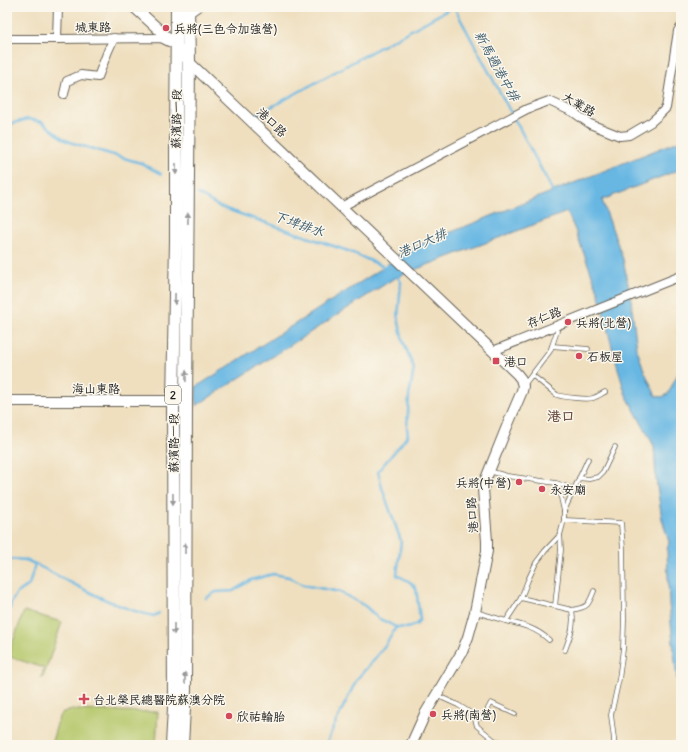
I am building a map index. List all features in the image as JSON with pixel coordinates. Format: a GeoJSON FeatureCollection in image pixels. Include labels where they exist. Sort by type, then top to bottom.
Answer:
{"type":"FeatureCollection","features":[{"type":"Feature","properties":{"kind":"main road","name":"2"},"geometry":{"type":"LineString","coordinates":[[177,7],[177,46]]}},
{"type":"Feature","properties":{"kind":"main road","name":"2"},"geometry":{"type":"LineString","coordinates":[[188,10],[189,62]]}},
{"type":"Feature","properties":{"kind":"main road","name":"蘇濱路一段"},"geometry":{"type":"LineString","coordinates":[[177,46],[176,142],[182,241],[186,402],[185,682],[182,745]]}},
{"type":"Feature","properties":{"kind":"main road","name":"蘇濱路一段"},"geometry":{"type":"LineString","coordinates":[[172,745],[174,708],[173,401],[182,241],[189,62]]}},
{"type":"Feature","properties":{"kind":"street"},"geometry":{"type":"LineString","coordinates":[[57,39],[58,7]]}},
{"type":"Feature","properties":{"kind":"street","name":"港口路"},"geometry":{"type":"LineString","coordinates":[[134,7],[177,46],[189,62],[493,351]]}},
{"type":"Feature","properties":{"kind":"street"},"geometry":{"type":"LineString","coordinates":[[188,10],[198,7]]}},
{"type":"Feature","properties":{"kind":"street","name":"大業路"},"geometry":{"type":"LineString","coordinates":[[341,207],[527,109],[549,101],[573,112],[590,124],[620,136],[629,135],[651,122],[666,108],[678,31],[681,27]]}},
{"type":"Feature","properties":{"kind":"street"},"geometry":{"type":"LineString","coordinates":[[64,94],[67,81],[81,75],[98,77],[114,38]]}},
{"type":"Feature","properties":{"kind":"street","name":"城東路"},"geometry":{"type":"LineString","coordinates":[[7,39],[161,38],[177,46]]}},
{"type":"Feature","properties":{"kind":"street","name":"存仁路"},"geometry":{"type":"LineString","coordinates":[[493,351],[558,328],[605,306],[681,276]]}},
{"type":"Feature","properties":{"kind":"street"},"geometry":{"type":"LineString","coordinates":[[493,351],[517,374],[524,386]]}},
{"type":"Feature","properties":{"kind":"street","name":"港口路"},"geometry":{"type":"LineString","coordinates":[[411,745],[425,714],[462,652],[468,637],[475,612],[486,551],[487,541],[483,489],[488,471],[524,386]]}},
{"type":"Feature","properties":{"kind":"street","name":"海山東路"},"geometry":{"type":"LineString","coordinates":[[7,401],[186,402]]}},
{"type":"Feature","properties":{"kind":"lane"},"geometry":{"type":"LineString","coordinates":[[524,386],[552,346],[558,328]]}},
{"type":"Feature","properties":{"kind":"lane"},"geometry":{"type":"LineString","coordinates":[[552,346],[588,349]]}},
{"type":"Feature","properties":{"kind":"lane"},"geometry":{"type":"LineString","coordinates":[[532,375],[560,396],[568,398],[593,398],[605,392]]}},
{"type":"Feature","properties":{"kind":"lane"},"geometry":{"type":"LineString","coordinates":[[579,478],[598,477],[603,472],[615,447]]}},
{"type":"Feature","properties":{"kind":"lane"},"geometry":{"type":"LineString","coordinates":[[564,511],[588,459]]}},
{"type":"Feature","properties":{"kind":"lane"},"geometry":{"type":"LineString","coordinates":[[488,471],[507,476],[556,483],[574,488]]}},
{"type":"Feature","properties":{"kind":"lane"},"geometry":{"type":"LineString","coordinates":[[555,606],[561,550],[560,535],[564,520],[564,511],[558,484]]}},
{"type":"Feature","properties":{"kind":"lane"},"geometry":{"type":"LineString","coordinates":[[564,520],[620,523],[623,549],[624,620],[623,649],[619,679],[611,715],[614,745]]}},
{"type":"Feature","properties":{"kind":"lane"},"geometry":{"type":"LineString","coordinates":[[506,621],[522,598],[536,563],[560,535]]}},
{"type":"Feature","properties":{"kind":"lane"},"geometry":{"type":"LineString","coordinates":[[522,598],[572,610],[584,608],[589,602],[594,591]]}},
{"type":"Feature","properties":{"kind":"lane"},"geometry":{"type":"LineString","coordinates":[[565,650],[573,624],[574,618],[572,610]]}},
{"type":"Feature","properties":{"kind":"lane"},"geometry":{"type":"LineString","coordinates":[[475,612],[529,627],[543,634],[549,640]]}},
{"type":"Feature","properties":{"kind":"lane"},"geometry":{"type":"LineString","coordinates":[[436,695],[458,705],[474,715],[483,718]]}},
{"type":"Feature","properties":{"kind":"lane"},"geometry":{"type":"LineString","coordinates":[[477,726],[491,703],[515,714]]}},
{"type":"Feature","properties":{"kind":"lane"},"geometry":{"type":"LineString","coordinates":[[474,715],[477,726],[494,740],[505,745]]}},
{"type":"Feature","properties":{"kind":"green space"},"geometry":{"type":"Polygon","coordinates":[[[24,611],[62,622],[43,678],[41,678],[44,668],[10,657],[11,647],[24,611]]]}},
{"type":"Feature","properties":{"kind":"green space"},"geometry":{"type":"Polygon","coordinates":[[[72,710],[158,712],[156,745],[51,745],[59,717],[63,712],[72,710]]]}},
{"type":"Feature","properties":{"kind":"water"},"geometry":{"type":"Polygon","coordinates":[[[681,140],[681,169],[602,200],[623,259],[631,299],[637,349],[643,368],[656,396],[662,397],[668,394],[681,367],[681,695],[677,681],[669,604],[667,550],[669,542],[662,519],[656,480],[654,446],[625,393],[598,291],[567,212],[393,279],[196,406],[196,387],[381,269],[400,254],[681,140]]]}},
{"type":"Feature","properties":{"kind":"waterway"},"geometry":{"type":"LineString","coordinates":[[253,117],[453,7]]}},
{"type":"Feature","properties":{"kind":"waterway","name":"新馬過港中排"},"geometry":{"type":"LineString","coordinates":[[454,7],[511,113]]}},
{"type":"Feature","properties":{"kind":"waterway","name":"新馬過港中排"},"geometry":{"type":"LineString","coordinates":[[514,118],[554,193]]}},
{"type":"Feature","properties":{"kind":"waterway","name":"下埤排水"},"geometry":{"type":"LineString","coordinates":[[7,125],[28,119],[42,122],[65,140],[141,163],[161,174]]}},
{"type":"Feature","properties":{"kind":"waterway","name":"下埤排水"},"geometry":{"type":"LineString","coordinates":[[198,194],[220,207],[348,251],[387,268]]}},
{"type":"Feature","properties":{"kind":"waterway"},"geometry":{"type":"LineString","coordinates":[[206,598],[216,592],[233,591],[251,580],[273,574],[289,577],[303,585],[340,592],[365,606],[378,618],[396,627],[407,628],[417,624],[420,619],[416,588],[410,582],[397,575],[401,541],[382,488],[378,471],[408,435],[409,396],[414,368],[403,341],[398,318],[401,282],[397,276]]}},
{"type":"Feature","properties":{"kind":"waterway"},"geometry":{"type":"LineString","coordinates":[[7,558],[26,560],[35,564]]}},
{"type":"Feature","properties":{"kind":"waterway"},"geometry":{"type":"LineString","coordinates":[[7,620],[11,603],[16,594],[29,585],[35,564],[93,594],[123,607],[154,616],[159,613]]}},
{"type":"Feature","properties":{"kind":"waterway"},"geometry":{"type":"LineString","coordinates":[[326,745],[357,679],[386,644],[396,627]]}},
{"type":"Feature","properties":{"kind":"place","name":"兵將(三色令加強營)"},"geometry":{"type":"Point","coordinates":[166,28]}},
{"type":"Feature","properties":{"kind":"place","name":"兵將(北營)"},"geometry":{"type":"Point","coordinates":[568,322]}},
{"type":"Feature","properties":{"kind":"place","name":"石板屋"},"geometry":{"type":"Point","coordinates":[579,356]}},
{"type":"Feature","properties":{"kind":"place","name":"港口"},"geometry":{"type":"Point","coordinates":[496,361]}},
{"type":"Feature","properties":{"kind":"place","name":"兵將(中營)"},"geometry":{"type":"Point","coordinates":[519,482]}},
{"type":"Feature","properties":{"kind":"place","name":"永安廟"},"geometry":{"type":"Point","coordinates":[542,489]}},
{"type":"Feature","properties":{"kind":"place","name":"台北榮民總醫院蘇澳分院"},"geometry":{"type":"Point","coordinates":[84,699]}},
{"type":"Feature","properties":{"kind":"place","name":"兵將(南營)"},"geometry":{"type":"Point","coordinates":[433,714]}},
{"type":"Feature","properties":{"kind":"place","name":"欣祐輪胎"},"geometry":{"type":"Point","coordinates":[229,716]}},
{"type":"Feature","properties":{"kind":"district","name":"港口"},"geometry":{"type":"Point","coordinates":[561,416]}},
{"type":"Feature","properties":{"kind":"water label","name":"港口大排"},"geometry":{"type":"Point","coordinates":[422,243]}}]}
